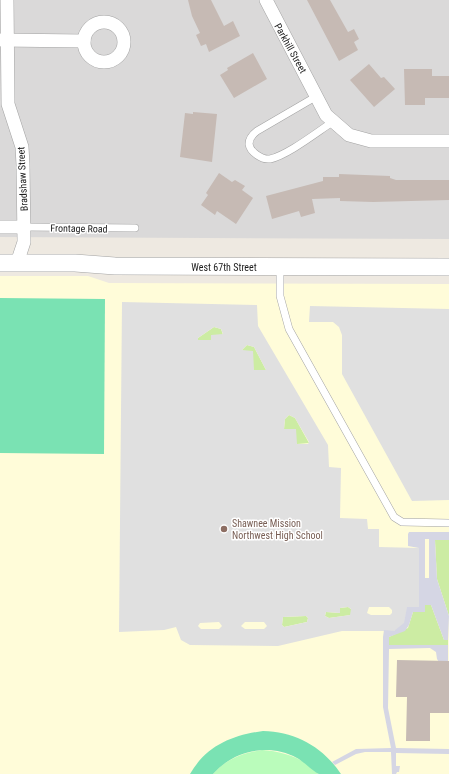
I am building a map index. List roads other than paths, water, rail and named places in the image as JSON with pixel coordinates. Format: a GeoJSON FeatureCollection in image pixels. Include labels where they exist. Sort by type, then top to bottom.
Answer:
{"type":"FeatureCollection","features":[{"type":"Feature","properties":{"kind":"street","name":"Bradshaw Street"},"geometry":{"type":"LineString","coordinates":[[8,0],[4,40],[8,104],[22,147],[24,242],[18,263]]}},
{"type":"Feature","properties":{"kind":"street","name":"Parkhill Street"},"geometry":{"type":"LineString","coordinates":[[266,0],[326,115],[349,135],[367,140],[449,141]]}},
{"type":"Feature","properties":{"kind":"street"},"geometry":{"type":"LineString","coordinates":[[4,40],[84,41]]}},
{"type":"Feature","properties":{"kind":"street"},"geometry":{"type":"LineString","coordinates":[[0,227],[24,227]]}},
{"type":"Feature","properties":{"kind":"street","name":"West 67th Street"},"geometry":{"type":"LineString","coordinates":[[0,263],[75,263],[115,266],[449,267]]}},
{"type":"Feature","properties":{"kind":"lane"},"geometry":{"type":"LineString","coordinates":[[317,96],[256,131],[251,136],[249,143],[251,149],[260,157],[270,159],[334,122]]}},
{"type":"Feature","properties":{"kind":"lane","name":"Frontage Road"},"geometry":{"type":"LineString","coordinates":[[24,227],[135,228]]}},
{"type":"Feature","properties":{"kind":"lane"},"geometry":{"type":"LineString","coordinates":[[280,267],[280,296],[288,329],[394,517],[402,522],[449,523]]}},
{"type":"Feature","properties":{"kind":"place","name":"Shawnee Mission Northwest High School"},"geometry":{"type":"Point","coordinates":[224,529]}}]}
